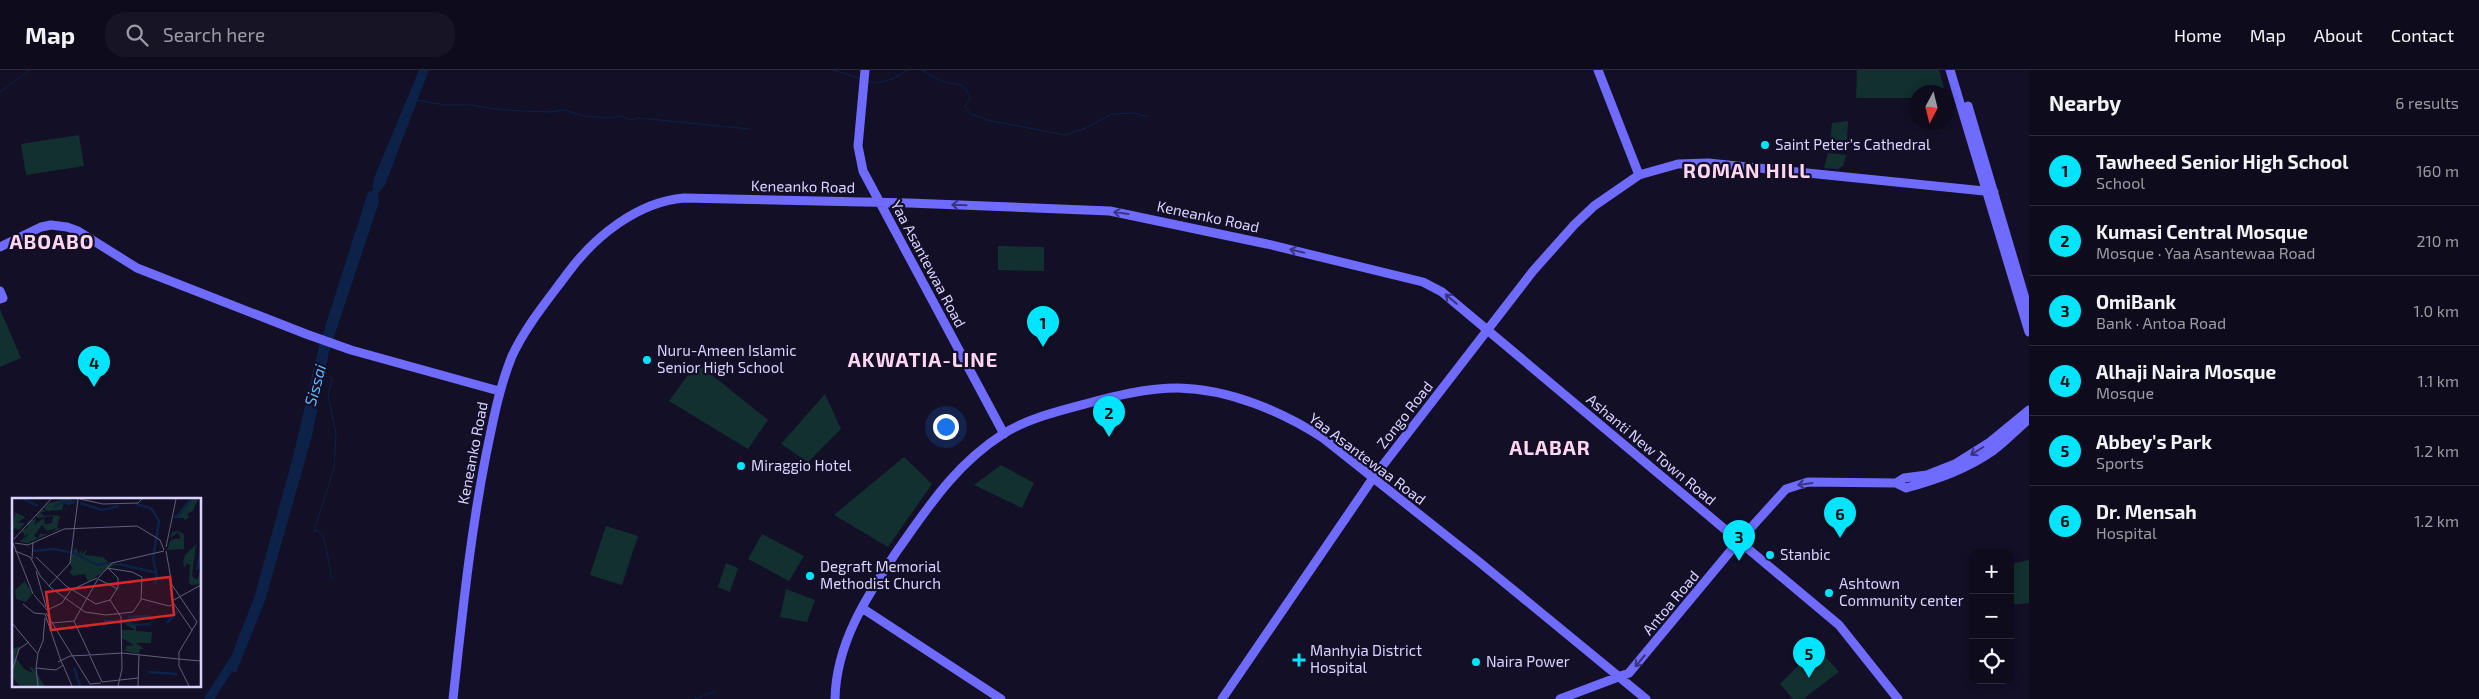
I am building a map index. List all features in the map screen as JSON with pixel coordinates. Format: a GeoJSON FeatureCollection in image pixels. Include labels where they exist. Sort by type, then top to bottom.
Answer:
{"type":"FeatureCollection","features":[{"type":"Feature","properties":{"kind":"street"},"geometry":{"type":"LineString","coordinates":[[1598,70],[1639,175]]}},
{"type":"Feature","properties":{"kind":"street"},"geometry":{"type":"LineString","coordinates":[[1950,70],[2029,312]]}},
{"type":"Feature","properties":{"kind":"street"},"geometry":{"type":"LineString","coordinates":[[1956,70],[2029,332]]}},
{"type":"Feature","properties":{"kind":"street","name":"Yaa Asantewaa Road"},"geometry":{"type":"LineString","coordinates":[[865,74],[858,146],[860,163],[878,202],[1004,434],[1058,411],[1117,395],[1163,389],[1190,389],[1231,398],[1278,413],[1323,438],[1478,561],[1646,699]]}},
{"type":"Feature","properties":{"kind":"street","name":"Zongo Road"},"geometry":{"type":"LineString","coordinates":[[1222,699],[1373,478],[1532,271],[1594,206],[1639,175],[1678,164],[1708,163],[1990,192]]}},
{"type":"Feature","properties":{"kind":"street","name":"Keneanko Road"},"geometry":{"type":"LineString","coordinates":[[453,699],[476,509],[499,391],[512,357],[529,324],[576,262],[605,234],[644,209],[660,202],[684,198],[878,202],[1097,210],[1128,214],[1423,282],[1442,292],[1488,330]]}},
{"type":"Feature","properties":{"kind":"street"},"geometry":{"type":"LineString","coordinates":[[0,247],[41,227],[51,225],[67,227],[78,231],[137,268],[318,339],[499,391]]}},
{"type":"Feature","properties":{"kind":"street"},"geometry":{"type":"LineString","coordinates":[[0,292],[3,298],[0,300]]}},
{"type":"Feature","properties":{"kind":"street","name":"Ashanti New Town Road"},"geometry":{"type":"LineString","coordinates":[[1488,330],[1839,625],[1898,699]]}},
{"type":"Feature","properties":{"kind":"street"},"geometry":{"type":"LineString","coordinates":[[1896,483],[1904,478],[1927,475],[1955,464],[1990,442],[2029,410]]}},
{"type":"Feature","properties":{"kind":"street"},"geometry":{"type":"LineString","coordinates":[[1896,483],[1906,488],[1947,476],[1995,449],[2029,419]]}},
{"type":"Feature","properties":{"kind":"street"},"geometry":{"type":"LineString","coordinates":[[835,699],[841,656],[862,608],[877,580],[940,490],[964,466],[1004,434]]}},
{"type":"Feature","properties":{"kind":"street","name":"Antoa Road"},"geometry":{"type":"LineString","coordinates":[[1621,677],[1631,671],[1738,542],[1786,489],[1808,482],[1896,483]]}},
{"type":"Feature","properties":{"kind":"street"},"geometry":{"type":"LineString","coordinates":[[862,608],[1001,699]]}},
{"type":"Feature","properties":{"kind":"street"},"geometry":{"type":"LineString","coordinates":[[1560,699],[1621,677]]}},
{"type":"Feature","properties":{"kind":"green space"},"geometry":{"type":"Polygon","coordinates":[[[1857,70],[1939,70],[1943,85],[1909,85],[1909,98],[1856,98],[1857,70]]]}},
{"type":"Feature","properties":{"kind":"green space"},"geometry":{"type":"Polygon","coordinates":[[[1848,121],[1847,141],[1830,143],[1832,123],[1848,121]]]}},
{"type":"Feature","properties":{"kind":"green space"},"geometry":{"type":"Polygon","coordinates":[[[79,135],[84,166],[26,175],[21,144],[79,135]]]}},
{"type":"Feature","properties":{"kind":"green space"},"geometry":{"type":"Polygon","coordinates":[[[1828,153],[1846,155],[1843,166],[1838,169],[1824,168],[1828,153]]]}},
{"type":"Feature","properties":{"kind":"green space"},"geometry":{"type":"Polygon","coordinates":[[[998,246],[1044,247],[1044,271],[998,270],[998,246]]]}},
{"type":"Feature","properties":{"kind":"green space"},"geometry":{"type":"Polygon","coordinates":[[[0,309],[21,358],[0,367],[0,309]]]}},
{"type":"Feature","properties":{"kind":"green space"},"geometry":{"type":"Polygon","coordinates":[[[697,363],[768,420],[748,449],[669,401],[697,363]]]}},
{"type":"Feature","properties":{"kind":"green space"},"geometry":{"type":"Polygon","coordinates":[[[825,394],[841,429],[808,462],[781,444],[825,394]]]}},
{"type":"Feature","properties":{"kind":"green space"},"geometry":{"type":"Polygon","coordinates":[[[904,457],[932,484],[888,547],[834,515],[904,457]]]}},
{"type":"Feature","properties":{"kind":"green space"},"geometry":{"type":"Polygon","coordinates":[[[1001,465],[1034,483],[1022,508],[974,485],[1001,465]]]}},
{"type":"Feature","properties":{"kind":"green space"},"geometry":{"type":"Polygon","coordinates":[[[606,526],[638,536],[622,585],[590,575],[606,526]]]}},
{"type":"Feature","properties":{"kind":"green space"},"geometry":{"type":"Polygon","coordinates":[[[762,534],[804,556],[789,581],[748,559],[762,534]]]}},
{"type":"Feature","properties":{"kind":"green space"},"geometry":{"type":"Polygon","coordinates":[[[2029,560],[2029,603],[2014,605],[2014,563],[2029,560]]]}},
{"type":"Feature","properties":{"kind":"green space"},"geometry":{"type":"Polygon","coordinates":[[[726,563],[738,568],[730,592],[718,587],[726,563]]]}},
{"type":"Feature","properties":{"kind":"green space"},"geometry":{"type":"Polygon","coordinates":[[[786,589],[815,600],[807,622],[780,617],[786,589]]]}},
{"type":"Feature","properties":{"kind":"green space"},"geometry":{"type":"Polygon","coordinates":[[[1817,647],[1839,672],[1803,699],[1793,699],[1780,684],[1817,647]]]}},
{"type":"Feature","properties":{"kind":"water"},"geometry":{"type":"Polygon","coordinates":[[[419,70],[429,70],[385,185],[378,194],[379,202],[329,352],[312,436],[265,601],[236,673],[226,669],[254,598],[293,457],[319,346],[368,192],[372,191],[374,178],[419,70]]]}},
{"type":"Feature","properties":{"kind":"waterway"},"geometry":{"type":"LineString","coordinates":[[0,92],[30,70]]}},
{"type":"Feature","properties":{"kind":"waterway"},"geometry":{"type":"LineString","coordinates":[[833,70],[861,79]]}},
{"type":"Feature","properties":{"kind":"waterway"},"geometry":{"type":"LineString","coordinates":[[867,81],[883,82],[908,70]]}},
{"type":"Feature","properties":{"kind":"waterway"},"geometry":{"type":"LineString","coordinates":[[921,70],[942,81],[965,88],[970,98],[965,107],[971,114],[987,120],[1065,135],[1086,128],[1112,114],[1135,113],[1148,117]]}},
{"type":"Feature","properties":{"kind":"waterway"},"geometry":{"type":"LineString","coordinates":[[417,100],[444,105],[469,105],[503,110],[548,112],[564,110],[584,116],[606,118],[623,116],[630,120],[639,118],[749,129]]}},
{"type":"Feature","properties":{"kind":"waterway"},"geometry":{"type":"LineString","coordinates":[[325,376],[332,378],[328,395],[336,434],[334,468],[314,531],[317,530],[323,536],[333,579]]}},
{"type":"Feature","properties":{"kind":"waterway","name":"Sissai"},"geometry":{"type":"LineString","coordinates":[[209,699],[234,660]]}},
{"type":"Feature","properties":{"kind":"waterway"},"geometry":{"type":"LineString","coordinates":[[695,699],[715,691]]}},
{"type":"Feature","properties":{"kind":"place","name":"Saint Peter's Cathedral"},"geometry":{"type":"Point","coordinates":[1765,145]}},
{"type":"Feature","properties":{"kind":"place","name":"Tawheed Senior High School"},"geometry":{"type":"Point","coordinates":[1043,347]}},
{"type":"Feature","properties":{"kind":"place","name":"Nuru-Ameen Islamic Senior High School"},"geometry":{"type":"Point","coordinates":[647,360]}},
{"type":"Feature","properties":{"kind":"place","name":"Alhaji Naira Mosque"},"geometry":{"type":"Point","coordinates":[94,387]}},
{"type":"Feature","properties":{"kind":"place","name":"Kumasi Central Mosque"},"geometry":{"type":"Point","coordinates":[1109,437]}},
{"type":"Feature","properties":{"kind":"place","name":"Miraggio Hotel"},"geometry":{"type":"Point","coordinates":[741,466]}},
{"type":"Feature","properties":{"kind":"place","name":"Dr. Mensah"},"geometry":{"type":"Point","coordinates":[1840,538]}},
{"type":"Feature","properties":{"kind":"place","name":"Stanbic"},"geometry":{"type":"Point","coordinates":[1770,555]}},
{"type":"Feature","properties":{"kind":"place","name":"OmiBank"},"geometry":{"type":"Point","coordinates":[1739,561]}},
{"type":"Feature","properties":{"kind":"place","name":"Degraft Memorial Methodist Church"},"geometry":{"type":"Point","coordinates":[810,576]}},
{"type":"Feature","properties":{"kind":"place","name":"Ashtown Community center"},"geometry":{"type":"Point","coordinates":[1829,593]}},
{"type":"Feature","properties":{"kind":"place","name":"Manhyia District Hospital"},"geometry":{"type":"Point","coordinates":[1299,660]}},
{"type":"Feature","properties":{"kind":"place","name":"Naira Power"},"geometry":{"type":"Point","coordinates":[1476,662]}},
{"type":"Feature","properties":{"kind":"place","name":"Abbey's Park"},"geometry":{"type":"Point","coordinates":[1809,678]}},
{"type":"Feature","properties":{"kind":"district","name":"ROMAN HILL"},"geometry":{"type":"Point","coordinates":[1747,171]}},
{"type":"Feature","properties":{"kind":"district","name":"ABOABO"},"geometry":{"type":"Point","coordinates":[52,242]}},
{"type":"Feature","properties":{"kind":"district","name":"AKWATIA-LINE"},"geometry":{"type":"Point","coordinates":[923,360]}},
{"type":"Feature","properties":{"kind":"district","name":"ALABAR"},"geometry":{"type":"Point","coordinates":[1550,448]}}]}
